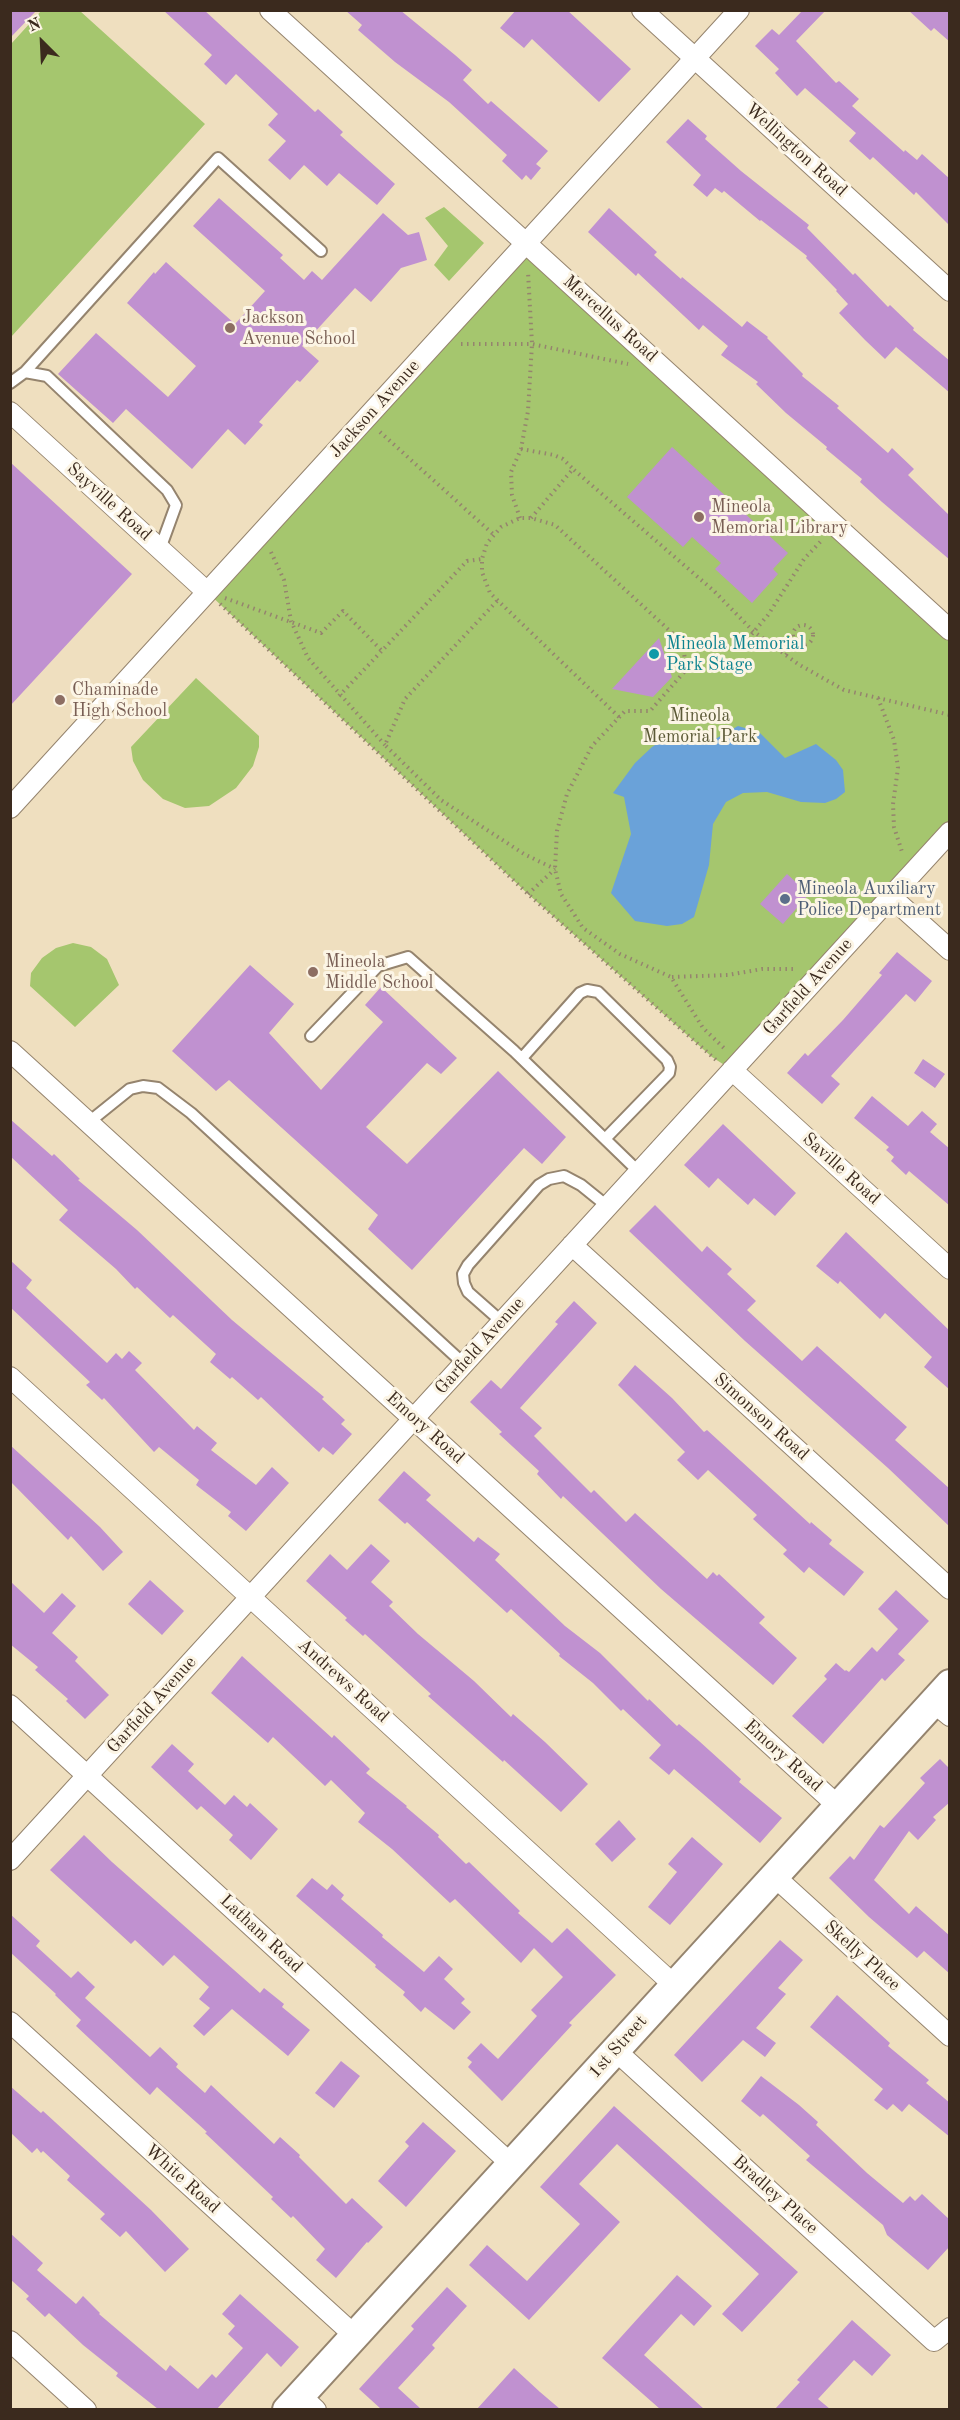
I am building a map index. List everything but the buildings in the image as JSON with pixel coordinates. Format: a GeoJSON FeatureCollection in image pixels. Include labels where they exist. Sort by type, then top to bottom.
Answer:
{"type":"FeatureCollection","features":[{"type":"Feature","properties":{"kind":"street","name":"Marcellus Road"},"geometry":{"type":"LineString","coordinates":[[270,10],[950,630]]}},
{"type":"Feature","properties":{"kind":"street","name":"Wellington Road"},"geometry":{"type":"LineString","coordinates":[[642,10],[950,291]]}},
{"type":"Feature","properties":{"kind":"street","name":"Jackson Avenue"},"geometry":{"type":"LineString","coordinates":[[10,808],[739,10]]}},
{"type":"Feature","properties":{"kind":"street","name":"Sayville Road"},"geometry":{"type":"LineString","coordinates":[[10,412],[207,592]]}},
{"type":"Feature","properties":{"kind":"street","name":"Garfield Avenue"},"geometry":{"type":"LineString","coordinates":[[10,1860],[950,832]]}},
{"type":"Feature","properties":{"kind":"street"},"geometry":{"type":"LineString","coordinates":[[890,896],[950,950]]}},
{"type":"Feature","properties":{"kind":"street","name":"Emory Road"},"geometry":{"type":"LineString","coordinates":[[10,1051],[838,1806]]}},
{"type":"Feature","properties":{"kind":"street","name":"Saville Road"},"geometry":{"type":"LineString","coordinates":[[735,1066],[950,1269]]}},
{"type":"Feature","properties":{"kind":"street","name":"Simonson Road"},"geometry":{"type":"LineString","coordinates":[[572,1245],[950,1589]]}},
{"type":"Feature","properties":{"kind":"street","name":"Andrews Road"},"geometry":{"type":"LineString","coordinates":[[10,1377],[674,1985]]}},
{"type":"Feature","properties":{"kind":"street","name":"1st Street"},"geometry":{"type":"LineString","coordinates":[[301,2405],[354,2335],[838,1806],[944,1701]]}},
{"type":"Feature","properties":{"kind":"street","name":"Latham Road"},"geometry":{"type":"LineString","coordinates":[[10,1704],[511,2164]]}},
{"type":"Feature","properties":{"kind":"street","name":"Skelly Place"},"geometry":{"type":"LineString","coordinates":[[774,1876],[950,2036]]}},
{"type":"Feature","properties":{"kind":"street","name":"White Road"},"geometry":{"type":"LineString","coordinates":[[10,2022],[354,2335]]}},
{"type":"Feature","properties":{"kind":"street","name":"Bradley Place"},"geometry":{"type":"LineString","coordinates":[[615,2050],[934,2341],[950,2328]]}},
{"type":"Feature","properties":{"kind":"street"},"geometry":{"type":"LineString","coordinates":[[10,2341],[86,2409]]}},
{"type":"Feature","properties":{"kind":"lane"},"geometry":{"type":"LineString","coordinates":[[10,383],[24,372],[218,158],[321,251]]}},
{"type":"Feature","properties":{"kind":"lane"},"geometry":{"type":"LineString","coordinates":[[24,372],[47,375],[167,490],[176,504],[160,549]]}},
{"type":"Feature","properties":{"kind":"lane"},"geometry":{"type":"LineString","coordinates":[[311,1036],[378,966],[388,961],[408,957],[522,1058],[639,1172]]}},
{"type":"Feature","properties":{"kind":"lane"},"geometry":{"type":"LineString","coordinates":[[522,1058],[580,993],[587,990],[598,992],[667,1060],[670,1067],[669,1073],[605,1139]]}},
{"type":"Feature","properties":{"kind":"lane"},"geometry":{"type":"LineString","coordinates":[[89,1122],[130,1089],[143,1086],[158,1088],[191,1113],[464,1364]]}},
{"type":"Feature","properties":{"kind":"lane"},"geometry":{"type":"LineString","coordinates":[[502,1322],[468,1292],[464,1283],[464,1274],[468,1265],[539,1185],[549,1179],[564,1176],[581,1185],[608,1206]]}},
{"type":"Feature","properties":{"kind":"path"},"geometry":{"type":"LineString","coordinates":[[520,518],[512,495],[511,472],[521,449],[528,411],[532,344],[527,243]]}},
{"type":"Feature","properties":{"kind":"path"},"geometry":{"type":"LineString","coordinates":[[433,345],[488,342],[532,344],[667,371]]}},
{"type":"Feature","properties":{"kind":"path"},"geometry":{"type":"LineString","coordinates":[[366,419],[493,534]]}},
{"type":"Feature","properties":{"kind":"path"},"geometry":{"type":"LineString","coordinates":[[521,449],[554,455],[563,459],[707,585],[753,631],[786,655],[844,690],[950,715]]}},
{"type":"Feature","properties":{"kind":"path"},"geometry":{"type":"LineString","coordinates":[[531,518],[573,470]]}},
{"type":"Feature","properties":{"kind":"path"},"geometry":{"type":"LineString","coordinates":[[619,717],[497,601],[485,583],[482,559],[487,543],[493,534],[509,522],[520,518],[531,518],[555,525],[683,643],[701,648],[734,648],[746,642],[768,615],[804,559],[836,526]]}},
{"type":"Feature","properties":{"kind":"path"},"geometry":{"type":"LineString","coordinates":[[260,534],[280,568],[291,621],[308,658],[339,696],[441,800],[524,854],[555,869]]}},
{"type":"Feature","properties":{"kind":"path"},"geometry":{"type":"LineString","coordinates":[[339,696],[467,561],[482,559]]}},
{"type":"Feature","properties":{"kind":"path"},"geometry":{"type":"LineString","coordinates":[[207,592],[321,633],[343,611],[382,651]]}},
{"type":"Feature","properties":{"kind":"path"},"geometry":{"type":"LineString","coordinates":[[207,592],[528,894],[712,1057],[735,1066]]}},
{"type":"Feature","properties":{"kind":"path"},"geometry":{"type":"LineString","coordinates":[[385,745],[405,699],[497,601]]}},
{"type":"Feature","properties":{"kind":"path"},"geometry":{"type":"LineString","coordinates":[[804,625],[810,627],[813,634],[811,640],[806,645],[796,642],[793,634],[795,628],[804,625]]}},
{"type":"Feature","properties":{"kind":"path"},"geometry":{"type":"LineString","coordinates":[[786,655],[796,642]]}},
{"type":"Feature","properties":{"kind":"path"},"geometry":{"type":"LineString","coordinates":[[683,643],[686,670],[650,711],[625,711],[619,717],[592,746],[567,794],[557,831],[555,869],[561,894],[583,928],[620,954],[671,977],[728,975],[762,969],[795,969]]}},
{"type":"Feature","properties":{"kind":"path"},"geometry":{"type":"LineString","coordinates":[[878,698],[894,740],[898,768],[893,804],[894,827],[909,876]]}},
{"type":"Feature","properties":{"kind":"path"},"geometry":{"type":"LineString","coordinates":[[528,894],[555,869]]}},
{"type":"Feature","properties":{"kind":"path"},"geometry":{"type":"LineString","coordinates":[[671,977],[703,1028],[735,1066]]}},
{"type":"Feature","properties":{"kind":"green space"},"geometry":{"type":"Polygon","coordinates":[[[41,11],[80,11],[205,124],[11,337],[11,44],[41,11]]]}},
{"type":"Feature","properties":{"kind":"green space"},"geometry":{"type":"Polygon","coordinates":[[[444,207],[484,243],[449,281],[434,265],[448,246],[425,218],[444,207]]]}},
{"type":"Feature","properties":{"kind":"green space","name":"Mineola Memorial Park"},"geometry":{"type":"Polygon","coordinates":[[[527,243],[949,630],[949,832],[732,1070],[712,1057],[528,894],[207,592],[527,243]]]}},
{"type":"Feature","properties":{"kind":"green space"},"geometry":{"type":"Polygon","coordinates":[[[196,678],[259,736],[259,747],[253,766],[236,788],[209,806],[185,808],[163,799],[143,780],[133,761],[131,747],[196,678]]]}},
{"type":"Feature","properties":{"kind":"green space"},"geometry":{"type":"Polygon","coordinates":[[[73,943],[91,947],[107,959],[119,985],[75,1027],[30,986],[31,973],[42,958],[56,948],[73,943]]]}},
{"type":"Feature","properties":{"kind":"water"},"geometry":{"type":"Polygon","coordinates":[[[738,726],[759,732],[785,758],[816,744],[836,760],[843,770],[845,792],[825,803],[801,802],[767,792],[743,793],[726,802],[713,824],[709,865],[694,917],[682,924],[667,926],[635,921],[611,893],[631,834],[624,797],[613,793],[635,763],[666,738],[678,744],[695,733],[710,742],[738,726]]]}},
{"type":"Feature","properties":{"kind":"place","name":"Jackson Avenue School"},"geometry":{"type":"Point","coordinates":[230,328]}},
{"type":"Feature","properties":{"kind":"place","name":"Mineola Memorial Library"},"geometry":{"type":"Point","coordinates":[699,517]}},
{"type":"Feature","properties":{"kind":"place","name":"Mineola Memorial Park Stage"},"geometry":{"type":"Point","coordinates":[654,654]}},
{"type":"Feature","properties":{"kind":"place","name":"Chaminade High School"},"geometry":{"type":"Point","coordinates":[60,700]}},
{"type":"Feature","properties":{"kind":"place","name":"Mineola Auxiliary Police Department"},"geometry":{"type":"Point","coordinates":[785,899]}},
{"type":"Feature","properties":{"kind":"place","name":"Mineola Middle School"},"geometry":{"type":"Point","coordinates":[313,972]}}]}
